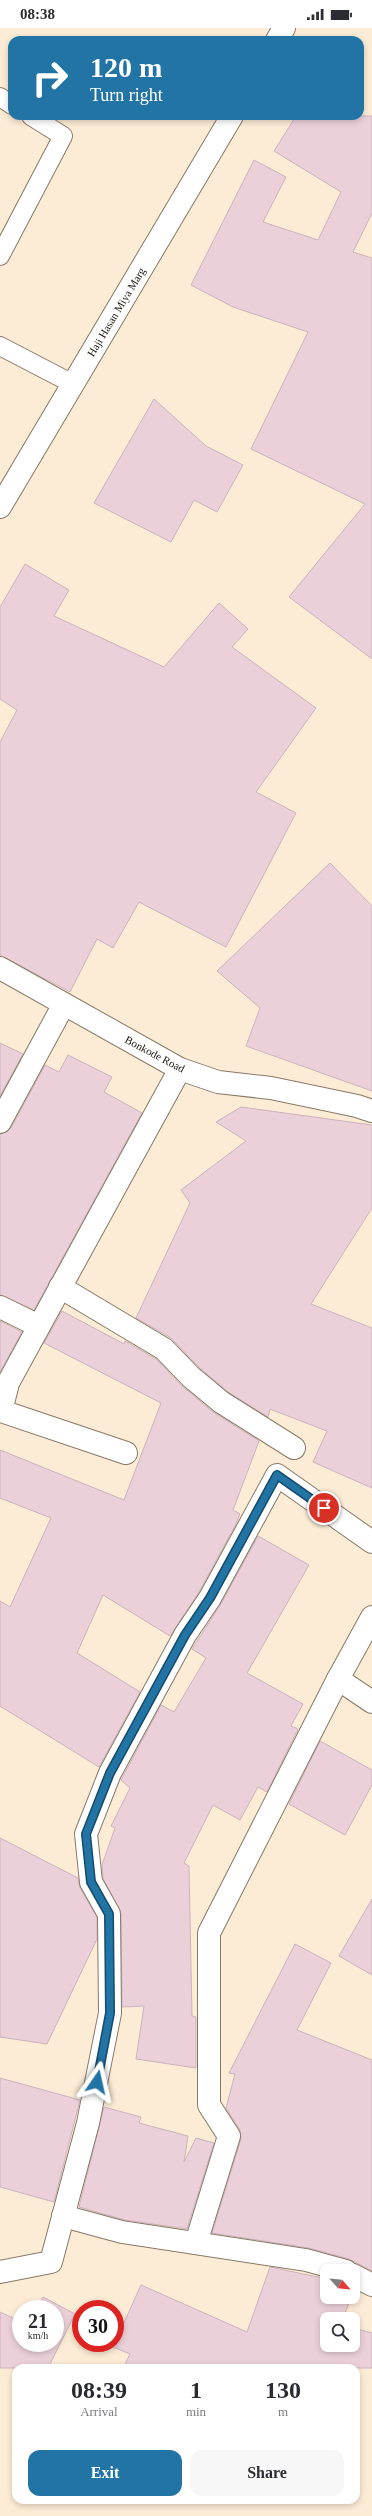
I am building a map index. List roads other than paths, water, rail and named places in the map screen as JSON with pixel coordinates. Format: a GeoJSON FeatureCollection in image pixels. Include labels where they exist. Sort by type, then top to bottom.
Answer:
{"type":"FeatureCollection","features":[{"type":"Feature","properties":{"kind":"street","name":"Haji Hasan Miya Marg"},"geometry":{"type":"LineString","coordinates":[[0,507],[230,120]]}},
{"type":"Feature","properties":{"kind":"street","name":"Bonkode Road"},"geometry":{"type":"LineString","coordinates":[[0,968],[180,1069],[218,1082],[271,1088],[357,1106],[372,1111]]}},
{"type":"Feature","properties":{"kind":"street"},"geometry":{"type":"LineString","coordinates":[[0,1122],[64,1004]]}},
{"type":"Feature","properties":{"kind":"street"},"geometry":{"type":"LineString","coordinates":[[126,1453],[1,1411],[8,1384],[180,1069]]}},
{"type":"Feature","properties":{"kind":"street"},"geometry":{"type":"LineString","coordinates":[[60,1287],[164,1349],[191,1377],[222,1402],[294,1448]]}},
{"type":"Feature","properties":{"kind":"street"},"geometry":{"type":"LineString","coordinates":[[0,1308],[39,1326]]}},
{"type":"Feature","properties":{"kind":"street"},"geometry":{"type":"LineString","coordinates":[[0,2272],[51,2262],[88,2123],[110,2013],[109,1914],[91,1882],[86,1834],[110,1773],[185,1635],[210,1598],[277,1475],[372,1542]]}},
{"type":"Feature","properties":{"kind":"street"},"geometry":{"type":"LineString","coordinates":[[196,2243],[229,2136],[209,2105],[210,1933],[338,1679],[372,1616]]}},
{"type":"Feature","properties":{"kind":"street"},"geometry":{"type":"LineString","coordinates":[[338,1679],[372,1702]]}},
{"type":"Feature","properties":{"kind":"street"},"geometry":{"type":"LineString","coordinates":[[63,2216],[122,2232],[306,2260],[321,2264]]}},
{"type":"Feature","properties":{"kind":"street"},"geometry":{"type":"LineString","coordinates":[[360,2279],[372,2285]]}},
{"type":"Feature","properties":{"kind":"lane"},"geometry":{"type":"LineString","coordinates":[[0,256],[63,136],[37,120]]}},
{"type":"Feature","properties":{"kind":"lane"},"geometry":{"type":"LineString","coordinates":[[1,348],[73,384]]}}]}
